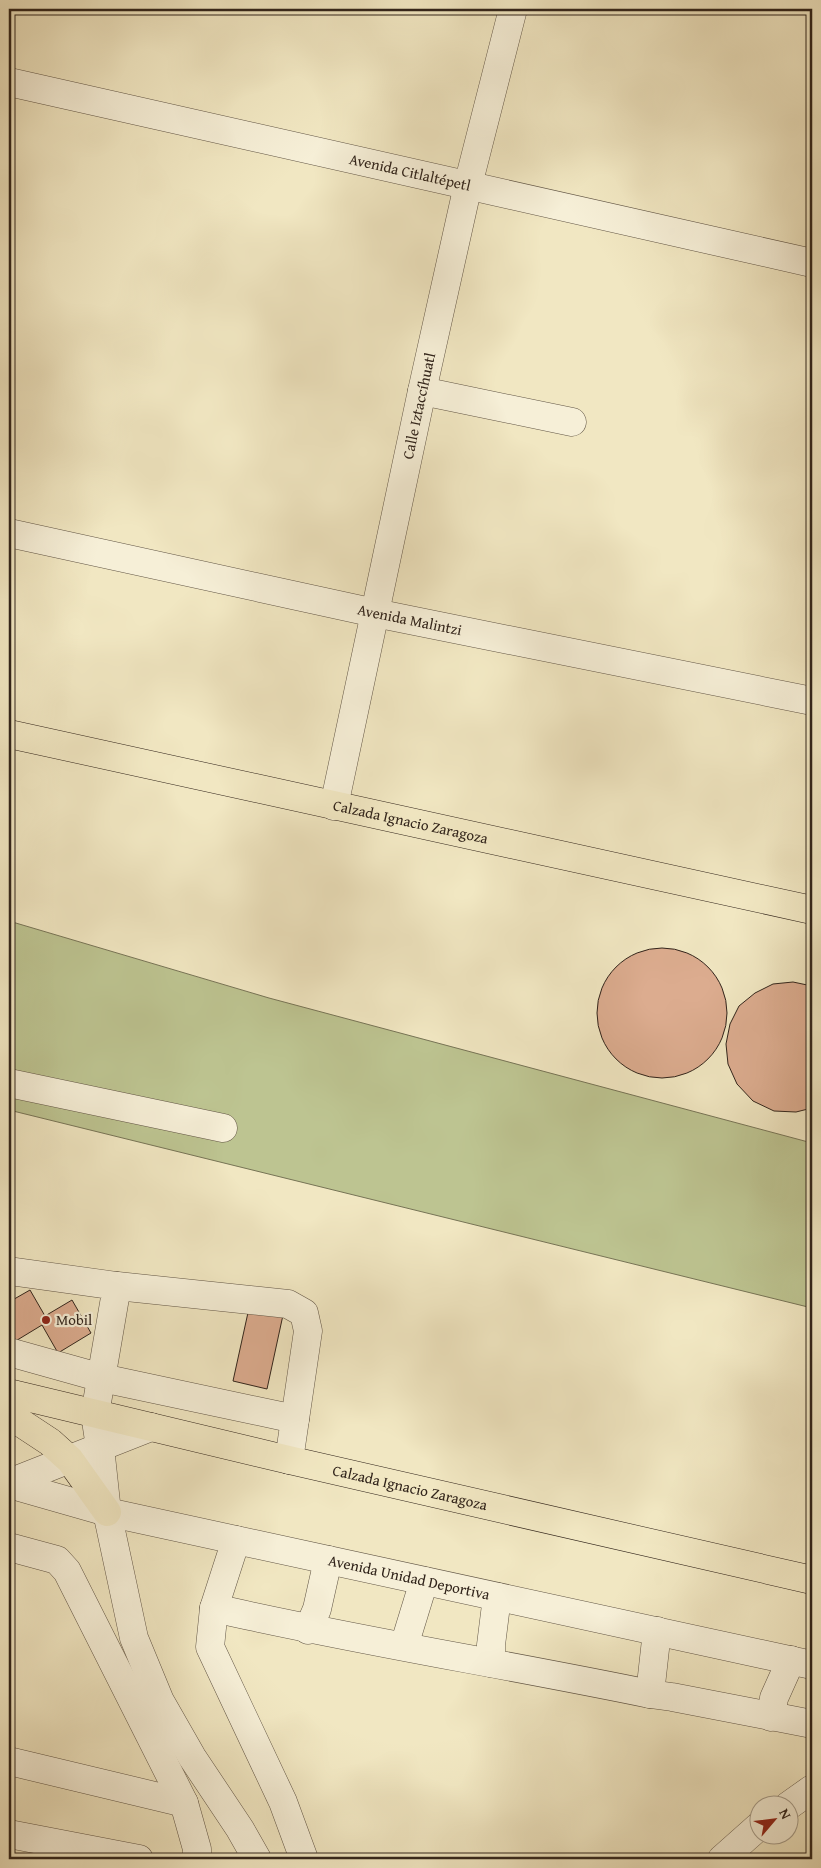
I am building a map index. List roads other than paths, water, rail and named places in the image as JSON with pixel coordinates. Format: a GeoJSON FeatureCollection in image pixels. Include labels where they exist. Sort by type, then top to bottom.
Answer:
{"type":"FeatureCollection","features":[{"type":"Feature","properties":{"kind":"main road","name":"Calzada Ignacio Zaragoza"},"geometry":{"type":"LineString","coordinates":[[9,734],[812,910]]}},
{"type":"Feature","properties":{"kind":"main road","name":"Calzada Ignacio Zaragoza"},"geometry":{"type":"LineString","coordinates":[[9,1393],[289,1460],[812,1580]]}},
{"type":"Feature","properties":{"kind":"main road"},"geometry":{"type":"LineString","coordinates":[[9,1415],[50,1442],[70,1460],[107,1512]]}},
{"type":"Feature","properties":{"kind":"street","name":"Calle Iztaccíhuatl"},"geometry":{"type":"LineString","coordinates":[[334,806],[422,391],[468,185],[513,9]]}},
{"type":"Feature","properties":{"kind":"street","name":"Avenida Citlaltépetl"},"geometry":{"type":"LineString","coordinates":[[9,82],[812,263]]}},
{"type":"Feature","properties":{"kind":"street"},"geometry":{"type":"LineString","coordinates":[[422,391],[572,422]]}},
{"type":"Feature","properties":{"kind":"street","name":"Avenida Malintzi"},"geometry":{"type":"LineString","coordinates":[[9,533],[375,613],[812,702]]}},
{"type":"Feature","properties":{"kind":"street"},"geometry":{"type":"LineString","coordinates":[[9,1083],[223,1128]]}},
{"type":"Feature","properties":{"kind":"street"},"geometry":{"type":"LineString","coordinates":[[9,1271],[117,1286],[288,1304],[304,1313],[308,1331],[289,1460]]}},
{"type":"Feature","properties":{"kind":"street"},"geometry":{"type":"LineString","coordinates":[[117,1286],[102,1378],[94,1414],[100,1447],[107,1512],[134,1638],[160,1701],[192,1756],[240,1829],[256,1859]]}},
{"type":"Feature","properties":{"kind":"street"},"geometry":{"type":"LineString","coordinates":[[9,1352],[102,1378],[295,1419]]}},
{"type":"Feature","properties":{"kind":"street","name":"Avenida Unidad Deportiva"},"geometry":{"type":"LineString","coordinates":[[9,1484],[151,1427]]}},
{"type":"Feature","properties":{"kind":"street","name":"Avenida Unidad Deportiva"},"geometry":{"type":"LineString","coordinates":[[9,1484],[107,1512],[801,1662]]}},
{"type":"Feature","properties":{"kind":"street"},"geometry":{"type":"LineString","coordinates":[[236,1540],[214,1608],[210,1647],[283,1802],[304,1859]]}},
{"type":"Feature","properties":{"kind":"street"},"geometry":{"type":"LineString","coordinates":[[9,1547],[57,1560],[68,1571],[94,1627],[184,1803],[197,1849],[197,1859]]}},
{"type":"Feature","properties":{"kind":"street"},"geometry":{"type":"LineString","coordinates":[[308,1630],[317,1609],[328,1560]]}},
{"type":"Feature","properties":{"kind":"street"},"geometry":{"type":"LineString","coordinates":[[404,1646],[424,1581]]}},
{"type":"Feature","properties":{"kind":"street"},"geometry":{"type":"LineString","coordinates":[[491,1663],[490,1644],[497,1597]]}},
{"type":"Feature","properties":{"kind":"street"},"geometry":{"type":"LineString","coordinates":[[214,1608],[308,1630],[404,1646],[812,1724]]}},
{"type":"Feature","properties":{"kind":"street"},"geometry":{"type":"LineString","coordinates":[[650,1694],[657,1631]]}},
{"type":"Feature","properties":{"kind":"street"},"geometry":{"type":"LineString","coordinates":[[771,1717],[774,1698],[801,1662]]}},
{"type":"Feature","properties":{"kind":"street"},"geometry":{"type":"LineString","coordinates":[[9,1761],[184,1803]]}},
{"type":"Feature","properties":{"kind":"street"},"geometry":{"type":"LineString","coordinates":[[798,1799],[812,1789]]}},
{"type":"Feature","properties":{"kind":"street"},"geometry":{"type":"LineString","coordinates":[[9,1834],[139,1859]]}},
{"type":"Feature","properties":{"kind":"street"},"geometry":{"type":"LineString","coordinates":[[722,1859],[748,1835]]}},
{"type":"Feature","properties":{"kind":"street"},"geometry":{"type":"LineString","coordinates":[[58,1859],[84,1849]]}},
{"type":"Feature","properties":{"kind":"place","name":"Mobil"},"geometry":{"type":"Point","coordinates":[46,1320]}}]}
